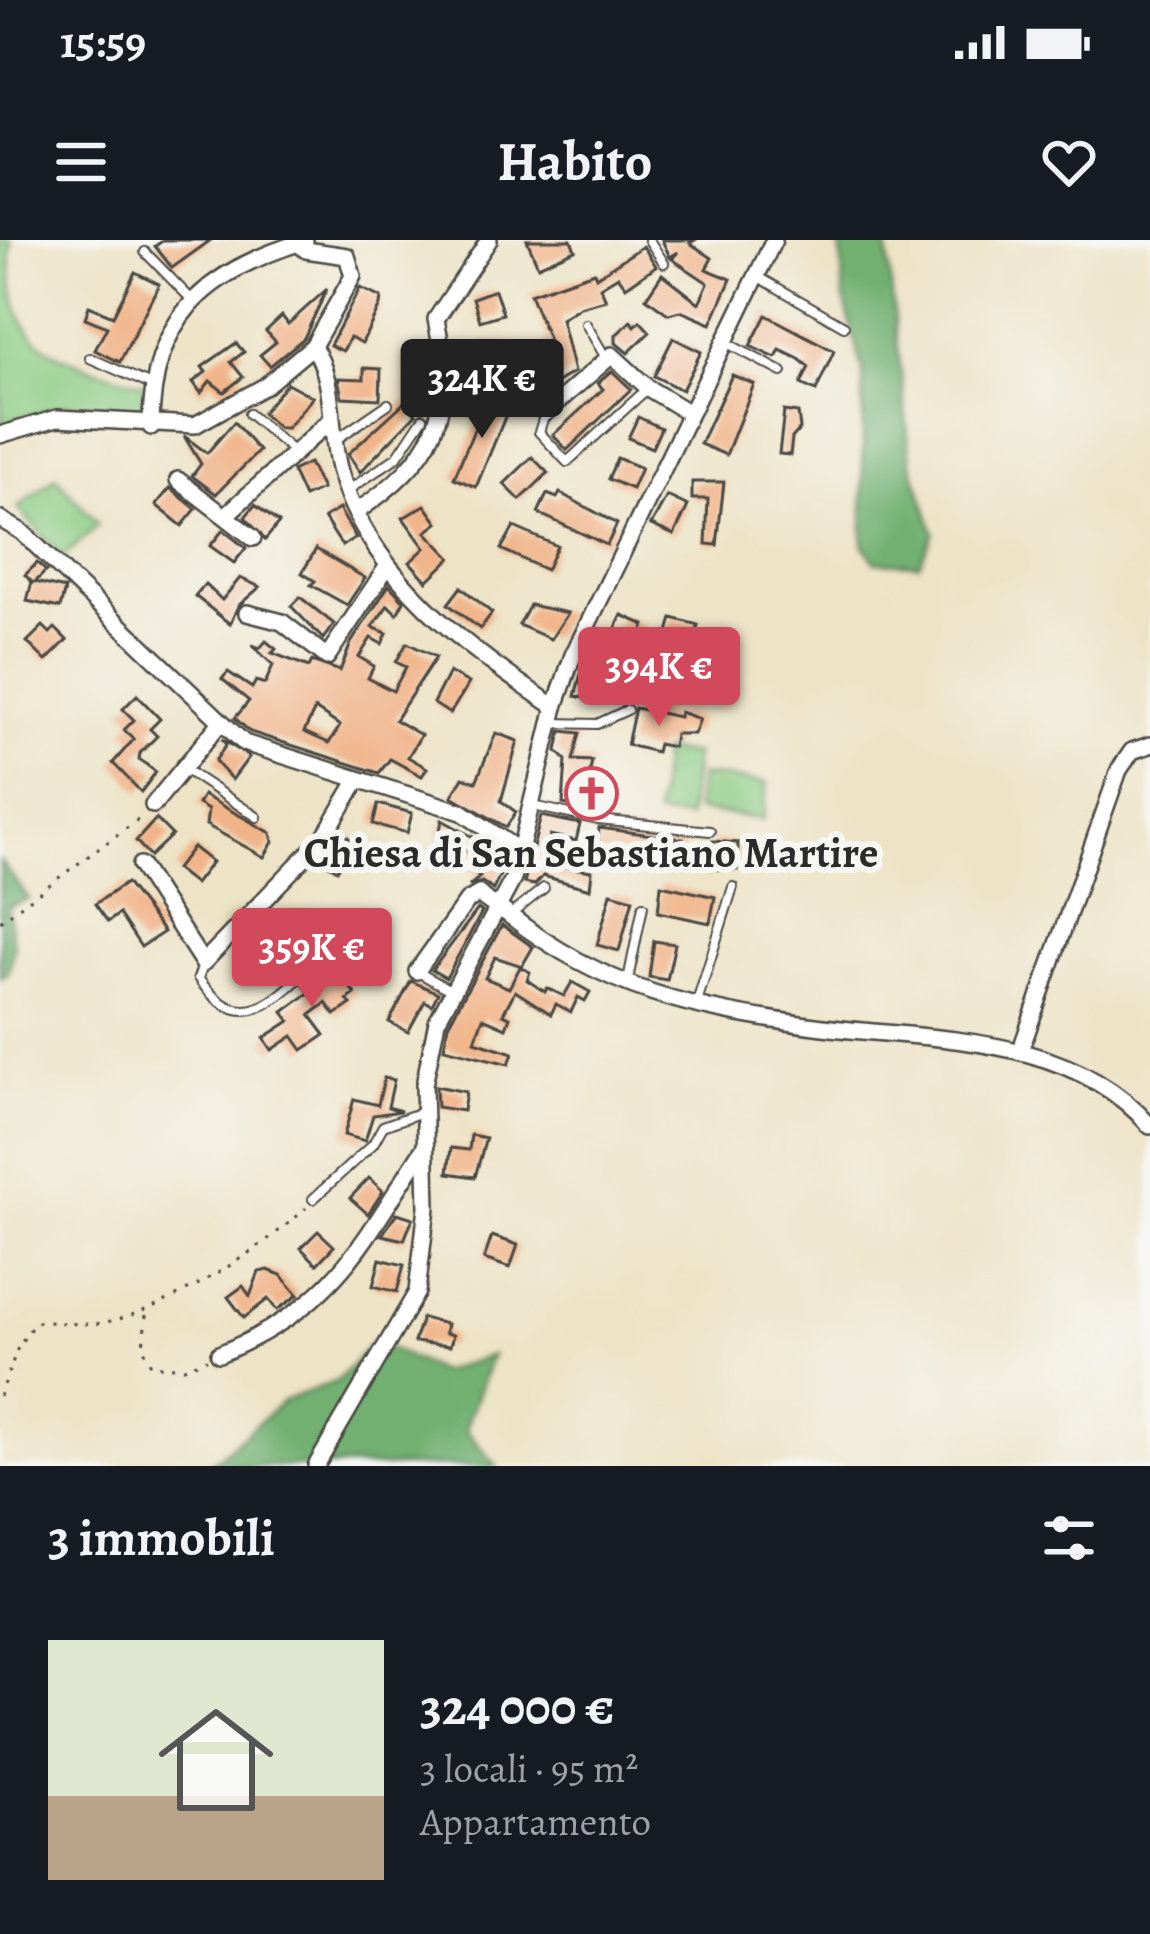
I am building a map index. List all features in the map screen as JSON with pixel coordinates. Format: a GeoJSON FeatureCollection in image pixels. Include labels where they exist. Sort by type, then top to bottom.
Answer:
{"type":"FeatureCollection","features":[{"type":"Feature","properties":{"kind":"street"},"geometry":{"type":"LineString","coordinates":[[356,512],[400,480],[430,442],[446,381],[436,320],[489,240]]}},
{"type":"Feature","properties":{"kind":"street"},"geometry":{"type":"LineString","coordinates":[[1,432],[57,418],[152,427],[195,425],[265,386],[313,346],[337,309],[352,265],[338,252],[306,250],[301,241],[243,262],[193,300],[159,352],[151,385],[152,427]]}},
{"type":"Feature","properties":{"kind":"street"},"geometry":{"type":"LineString","coordinates":[[316,1466],[417,1292],[424,1263],[423,1111],[437,1021],[505,913],[553,715],[597,603],[769,243]]}},
{"type":"Feature","properties":{"kind":"street"},"geometry":{"type":"LineString","coordinates":[[313,346],[328,376],[333,441],[346,492],[387,567],[553,715]]}},
{"type":"Feature","properties":{"kind":"street"},"geometry":{"type":"LineString","coordinates":[[545,413],[606,358],[619,358],[648,388],[689,413]]}},
{"type":"Feature","properties":{"kind":"street"},"geometry":{"type":"LineString","coordinates":[[225,516],[331,420]]}},
{"type":"Feature","properties":{"kind":"street"},"geometry":{"type":"LineString","coordinates":[[178,480],[253,538]]}},
{"type":"Feature","properties":{"kind":"street"},"geometry":{"type":"LineString","coordinates":[[0,518],[22,532],[221,722],[261,752],[463,812],[518,850]]}},
{"type":"Feature","properties":{"kind":"street"},"geometry":{"type":"LineString","coordinates":[[247,613],[282,622],[327,657],[387,567]]}},
{"type":"Feature","properties":{"kind":"street"},"geometry":{"type":"LineString","coordinates":[[152,806],[221,722]]}},
{"type":"Feature","properties":{"kind":"street"},"geometry":{"type":"LineString","coordinates":[[1021,1048],[1119,770],[1132,751],[1150,745]]}},
{"type":"Feature","properties":{"kind":"street"},"geometry":{"type":"LineString","coordinates":[[140,866],[203,963],[324,837],[357,781]]}},
{"type":"Feature","properties":{"kind":"street"},"geometry":{"type":"LineString","coordinates":[[417,971],[467,901],[479,894],[539,943],[626,988],[812,1026],[1021,1048],[1106,1089],[1150,1126]]}},
{"type":"Feature","properties":{"kind":"street"},"geometry":{"type":"LineString","coordinates":[[219,1354],[310,1306],[351,1264],[426,1146]]}},
{"type":"Feature","properties":{"kind":"lane"},"geometry":{"type":"LineString","coordinates":[[649,240],[664,263]]}},
{"type":"Feature","properties":{"kind":"lane"},"geometry":{"type":"LineString","coordinates":[[145,252],[193,300]]}},
{"type":"Feature","properties":{"kind":"lane"},"geometry":{"type":"LineString","coordinates":[[756,276],[844,326]]}},
{"type":"Feature","properties":{"kind":"lane"},"geometry":{"type":"LineString","coordinates":[[586,325],[606,358]]}},
{"type":"Feature","properties":{"kind":"lane"},"geometry":{"type":"LineString","coordinates":[[724,342],[782,372]]}},
{"type":"Feature","properties":{"kind":"lane"},"geometry":{"type":"LineString","coordinates":[[91,358],[151,385]]}},
{"type":"Feature","properties":{"kind":"lane"},"geometry":{"type":"LineString","coordinates":[[545,413],[539,432],[567,462],[648,388]]}},
{"type":"Feature","properties":{"kind":"lane"},"geometry":{"type":"LineString","coordinates":[[333,441],[388,404]]}},
{"type":"Feature","properties":{"kind":"lane"},"geometry":{"type":"LineString","coordinates":[[249,414],[293,451]]}},
{"type":"Feature","properties":{"kind":"lane"},"geometry":{"type":"LineString","coordinates":[[346,492],[397,457],[423,418]]}},
{"type":"Feature","properties":{"kind":"lane"},"geometry":{"type":"LineString","coordinates":[[553,715],[582,727],[627,710]]}},
{"type":"Feature","properties":{"kind":"lane"},"geometry":{"type":"LineString","coordinates":[[183,768],[257,817]]}},
{"type":"Feature","properties":{"kind":"lane"},"geometry":{"type":"LineString","coordinates":[[531,806],[598,820],[710,831]]}},
{"type":"Feature","properties":{"kind":"lane"},"geometry":{"type":"LineString","coordinates":[[697,1004],[733,887]]}},
{"type":"Feature","properties":{"kind":"lane"},"geometry":{"type":"LineString","coordinates":[[505,913],[544,888]]}},
{"type":"Feature","properties":{"kind":"lane"},"geometry":{"type":"LineString","coordinates":[[626,988],[643,906]]}},
{"type":"Feature","properties":{"kind":"lane"},"geometry":{"type":"LineString","coordinates":[[203,963],[198,978],[204,987],[240,1012],[258,1012],[321,959]]}},
{"type":"Feature","properties":{"kind":"lane"},"geometry":{"type":"LineString","coordinates":[[417,971],[453,992]]}},
{"type":"Feature","properties":{"kind":"lane"},"geometry":{"type":"LineString","coordinates":[[314,1199],[373,1144],[383,1126],[423,1111]]}},
{"type":"Feature","properties":{"kind":"path"},"geometry":{"type":"LineString","coordinates":[[0,921],[134,826],[152,806]]}},
{"type":"Feature","properties":{"kind":"path"},"geometry":{"type":"LineString","coordinates":[[0,1396],[17,1347],[35,1322],[96,1324],[146,1313],[252,1252],[314,1199]]}},
{"type":"Feature","properties":{"kind":"path"},"geometry":{"type":"LineString","coordinates":[[146,1313],[142,1347],[151,1365],[184,1368],[219,1354]]}},
{"type":"Feature","properties":{"kind":"green space"},"geometry":{"type":"Polygon","coordinates":[[[0,240],[11,240],[17,306],[27,327],[60,356],[144,384],[142,415],[68,404],[2,424],[0,240]]]}},
{"type":"Feature","properties":{"kind":"green space"},"geometry":{"type":"Polygon","coordinates":[[[840,240],[886,240],[911,463],[934,533],[919,564],[875,562],[863,544],[863,372],[844,298],[840,240]]]}},
{"type":"Feature","properties":{"kind":"green space"},"geometry":{"type":"Polygon","coordinates":[[[56,477],[98,525],[62,558],[18,508],[56,477]]]}},
{"type":"Feature","properties":{"kind":"green space"},"geometry":{"type":"Polygon","coordinates":[[[663,751],[695,754],[688,818],[656,815],[663,751]]]}},
{"type":"Feature","properties":{"kind":"green space"},"geometry":{"type":"Polygon","coordinates":[[[700,775],[767,783],[763,819],[696,811],[700,775]]]}},
{"type":"Feature","properties":{"kind":"green space"},"geometry":{"type":"Polygon","coordinates":[[[0,861],[29,899],[7,907],[14,947],[8,974],[0,978],[0,861]]]}},
{"type":"Feature","properties":{"kind":"green space"},"geometry":{"type":"Polygon","coordinates":[[[374,1341],[441,1372],[492,1355],[465,1429],[497,1466],[208,1466],[285,1400],[337,1381],[374,1341]]]}},
{"type":"Feature","properties":{"kind":"building"},"geometry":{"type":"Polygon","coordinates":[[[164,240],[211,240],[172,268],[155,246],[164,240]]]}},
{"type":"Feature","properties":{"kind":"building"},"geometry":{"type":"Polygon","coordinates":[[[527,240],[571,240],[575,250],[538,266],[527,240]]]}},
{"type":"Feature","properties":{"kind":"building"},"geometry":{"type":"Polygon","coordinates":[[[662,240],[695,240],[690,243],[712,258],[706,269],[731,279],[711,324],[681,311],[668,314],[646,298],[662,274],[699,303],[708,283],[672,259],[678,252],[670,257],[662,240]]]}},
{"type":"Feature","properties":{"kind":"building"},"geometry":{"type":"Polygon","coordinates":[[[643,246],[656,266],[626,287],[618,276],[600,287],[606,300],[580,307],[561,319],[574,372],[552,385],[544,343],[549,341],[530,294],[594,272],[596,277],[643,246]]]}},
{"type":"Feature","properties":{"kind":"building"},"geometry":{"type":"Polygon","coordinates":[[[135,272],[159,284],[120,362],[95,350],[107,327],[85,318],[89,306],[113,316],[135,272]]]}},
{"type":"Feature","properties":{"kind":"building"},"geometry":{"type":"Polygon","coordinates":[[[360,288],[381,298],[380,305],[362,343],[350,337],[343,351],[330,345],[360,288]]]}},
{"type":"Feature","properties":{"kind":"building"},"geometry":{"type":"Polygon","coordinates":[[[327,289],[304,338],[270,366],[260,355],[276,342],[266,331],[282,316],[288,324],[327,289]]]}},
{"type":"Feature","properties":{"kind":"building"},"geometry":{"type":"Polygon","coordinates":[[[495,290],[503,314],[480,321],[473,298],[495,290]]]}},
{"type":"Feature","properties":{"kind":"building"},"geometry":{"type":"Polygon","coordinates":[[[766,315],[834,351],[816,391],[801,384],[809,367],[799,359],[780,350],[776,358],[750,346],[766,315]]]}},
{"type":"Feature","properties":{"kind":"building"},"geometry":{"type":"Polygon","coordinates":[[[631,321],[635,326],[640,321],[650,332],[628,353],[616,343],[616,335],[631,321]]]}},
{"type":"Feature","properties":{"kind":"building"},"geometry":{"type":"Polygon","coordinates":[[[673,338],[701,352],[682,390],[654,376],[673,338]]]}},
{"type":"Feature","properties":{"kind":"building"},"geometry":{"type":"Polygon","coordinates":[[[236,343],[244,352],[231,362],[243,377],[224,392],[210,381],[201,393],[193,382],[206,372],[202,367],[236,343]]]}},
{"type":"Feature","properties":{"kind":"building"},"geometry":{"type":"Polygon","coordinates":[[[486,343],[515,344],[514,378],[485,377],[486,343]]]}},
{"type":"Feature","properties":{"kind":"building"},"geometry":{"type":"Polygon","coordinates":[[[364,368],[381,369],[380,399],[342,397],[338,378],[364,379],[364,368]]]}},
{"type":"Feature","properties":{"kind":"building"},"geometry":{"type":"Polygon","coordinates":[[[612,371],[631,389],[567,450],[553,435],[603,389],[598,383],[612,371]]]}},
{"type":"Feature","properties":{"kind":"building"},"geometry":{"type":"Polygon","coordinates":[[[732,375],[754,384],[726,455],[700,444],[732,375]]]}},
{"type":"Feature","properties":{"kind":"building"},"geometry":{"type":"Polygon","coordinates":[[[287,383],[313,397],[287,428],[279,428],[262,413],[287,383]]]}},
{"type":"Feature","properties":{"kind":"building"},"geometry":{"type":"Polygon","coordinates":[[[488,396],[510,405],[476,487],[454,478],[488,396]]]}},
{"type":"Feature","properties":{"kind":"building"},"geometry":{"type":"Polygon","coordinates":[[[406,401],[416,414],[360,472],[348,454],[406,401]]]}},
{"type":"Feature","properties":{"kind":"building"},"geometry":{"type":"Polygon","coordinates":[[[784,411],[798,413],[800,429],[792,438],[790,455],[779,454],[784,411]]]}},
{"type":"Feature","properties":{"kind":"building"},"geometry":{"type":"Polygon","coordinates":[[[638,417],[661,428],[652,448],[628,438],[638,417]]]}},
{"type":"Feature","properties":{"kind":"building"},"geometry":{"type":"Polygon","coordinates":[[[234,422],[259,451],[216,494],[192,476],[201,464],[184,436],[207,453],[234,422]]]}},
{"type":"Feature","properties":{"kind":"building"},"geometry":{"type":"Polygon","coordinates":[[[532,457],[548,473],[520,500],[504,484],[532,457]]]}},
{"type":"Feature","properties":{"kind":"building"},"geometry":{"type":"Polygon","coordinates":[[[617,458],[641,468],[632,489],[608,479],[617,458]]]}},
{"type":"Feature","properties":{"kind":"building"},"geometry":{"type":"Polygon","coordinates":[[[309,463],[322,489],[304,497],[292,471],[309,463]]]}},
{"type":"Feature","properties":{"kind":"building"},"geometry":{"type":"Polygon","coordinates":[[[692,482],[724,482],[717,545],[706,544],[708,499],[692,499],[692,482]]]}},
{"type":"Feature","properties":{"kind":"building"},"geometry":{"type":"Polygon","coordinates":[[[170,488],[196,509],[182,526],[156,505],[170,488]]]}},
{"type":"Feature","properties":{"kind":"building"},"geometry":{"type":"Polygon","coordinates":[[[560,493],[617,524],[607,545],[538,513],[547,494],[557,498],[560,493]]]}},
{"type":"Feature","properties":{"kind":"building"},"geometry":{"type":"Polygon","coordinates":[[[667,496],[688,506],[674,535],[651,525],[667,496]]]}},
{"type":"Feature","properties":{"kind":"building"},"geometry":{"type":"Polygon","coordinates":[[[255,505],[279,523],[265,540],[245,517],[255,505]]]}},
{"type":"Feature","properties":{"kind":"building"},"geometry":{"type":"Polygon","coordinates":[[[425,505],[438,523],[426,532],[451,558],[427,581],[410,562],[425,548],[403,518],[425,505]]]}},
{"type":"Feature","properties":{"kind":"building"},"geometry":{"type":"Polygon","coordinates":[[[339,509],[356,538],[342,546],[324,518],[339,509]]]}},
{"type":"Feature","properties":{"kind":"building"},"geometry":{"type":"Polygon","coordinates":[[[514,527],[557,546],[546,570],[501,549],[514,527]]]}},
{"type":"Feature","properties":{"kind":"building"},"geometry":{"type":"Polygon","coordinates":[[[223,530],[246,548],[234,563],[210,546],[223,530]]]}},
{"type":"Feature","properties":{"kind":"building"},"geometry":{"type":"Polygon","coordinates":[[[316,549],[365,578],[347,605],[311,585],[315,581],[302,573],[316,549]]]}},
{"type":"Feature","properties":{"kind":"building"},"geometry":{"type":"Polygon","coordinates":[[[37,563],[46,571],[35,582],[65,589],[60,608],[27,601],[32,582],[25,575],[37,563]]]}},
{"type":"Feature","properties":{"kind":"building"},"geometry":{"type":"Polygon","coordinates":[[[240,578],[260,587],[238,606],[230,624],[195,596],[205,584],[222,600],[240,578]]]}},
{"type":"Feature","properties":{"kind":"building"},"geometry":{"type":"Polygon","coordinates":[[[389,585],[404,601],[397,614],[388,605],[372,627],[387,633],[382,644],[371,638],[359,657],[374,666],[368,678],[393,691],[406,667],[396,662],[407,643],[436,657],[395,720],[421,735],[408,757],[427,768],[422,776],[390,759],[379,773],[250,732],[235,718],[249,701],[222,679],[228,672],[252,688],[256,681],[265,684],[273,665],[252,645],[260,648],[266,641],[276,649],[272,653],[309,667],[312,661],[340,671],[351,643],[389,585]],[[315,709],[304,732],[329,743],[340,726],[315,709]]]}},
{"type":"Feature","properties":{"kind":"building"},"geometry":{"type":"Polygon","coordinates":[[[461,587],[492,613],[480,629],[448,604],[461,587]]]}},
{"type":"Feature","properties":{"kind":"building"},"geometry":{"type":"Polygon","coordinates":[[[300,597],[334,624],[323,639],[291,606],[300,597]]]}},
{"type":"Feature","properties":{"kind":"building"},"geometry":{"type":"Polygon","coordinates":[[[530,605],[568,613],[551,639],[519,625],[530,605]]]}},
{"type":"Feature","properties":{"kind":"building"},"geometry":{"type":"Polygon","coordinates":[[[622,615],[645,625],[634,649],[611,638],[622,615]]]}},
{"type":"Feature","properties":{"kind":"building"},"geometry":{"type":"Polygon","coordinates":[[[672,618],[698,625],[691,651],[665,643],[672,618]]]}},
{"type":"Feature","properties":{"kind":"building"},"geometry":{"type":"Polygon","coordinates":[[[43,626],[50,633],[55,628],[67,640],[46,661],[27,642],[43,626]]]}},
{"type":"Feature","properties":{"kind":"building"},"geometry":{"type":"Polygon","coordinates":[[[655,666],[678,672],[671,694],[646,687],[655,666]]]}},
{"type":"Feature","properties":{"kind":"building"},"geometry":{"type":"Polygon","coordinates":[[[582,671],[616,677],[608,703],[575,696],[582,671]]]}},
{"type":"Feature","properties":{"kind":"building"},"geometry":{"type":"Polygon","coordinates":[[[449,672],[469,683],[450,714],[433,703],[449,672]]]}},
{"type":"Feature","properties":{"kind":"building"},"geometry":{"type":"Polygon","coordinates":[[[137,695],[160,719],[150,729],[157,736],[140,753],[139,759],[156,772],[141,792],[113,763],[134,739],[124,730],[134,720],[123,709],[137,695]]]}},
{"type":"Feature","properties":{"kind":"building"},"geometry":{"type":"Polygon","coordinates":[[[635,708],[700,719],[694,734],[675,734],[673,747],[658,744],[656,752],[627,745],[635,708]]]}},
{"type":"Feature","properties":{"kind":"building"},"geometry":{"type":"Polygon","coordinates":[[[561,731],[580,733],[573,760],[592,761],[583,808],[563,804],[566,760],[557,751],[561,731]]]}},
{"type":"Feature","properties":{"kind":"building"},"geometry":{"type":"Polygon","coordinates":[[[496,733],[518,741],[501,801],[516,812],[506,827],[452,796],[463,777],[476,782],[496,733]]]}},
{"type":"Feature","properties":{"kind":"building"},"geometry":{"type":"Polygon","coordinates":[[[222,739],[249,757],[232,780],[215,761],[226,745],[222,739]]]}},
{"type":"Feature","properties":{"kind":"building"},"geometry":{"type":"Polygon","coordinates":[[[203,795],[271,833],[273,842],[264,857],[206,825],[208,810],[198,804],[203,795]]]}},
{"type":"Feature","properties":{"kind":"building"},"geometry":{"type":"Polygon","coordinates":[[[378,804],[412,813],[407,833],[373,824],[378,804]]]}},
{"type":"Feature","properties":{"kind":"building"},"geometry":{"type":"Polygon","coordinates":[[[541,816],[580,824],[576,841],[550,835],[543,859],[545,864],[592,871],[590,889],[543,876],[535,885],[524,883],[541,816]]]}},
{"type":"Feature","properties":{"kind":"building"},"geometry":{"type":"Polygon","coordinates":[[[156,819],[172,835],[150,856],[136,841],[156,819]]]}},
{"type":"Feature","properties":{"kind":"building"},"geometry":{"type":"Polygon","coordinates":[[[442,820],[495,849],[504,866],[493,890],[482,882],[469,886],[480,877],[459,858],[466,850],[438,841],[442,820]]]}},
{"type":"Feature","properties":{"kind":"building"},"geometry":{"type":"Polygon","coordinates":[[[599,828],[683,839],[682,860],[597,854],[599,828]]]}},
{"type":"Feature","properties":{"kind":"building"},"geometry":{"type":"Polygon","coordinates":[[[341,832],[356,843],[337,870],[320,859],[341,832]]]}},
{"type":"Feature","properties":{"kind":"building"},"geometry":{"type":"Polygon","coordinates":[[[713,841],[738,843],[737,870],[712,869],[713,841]]]}},
{"type":"Feature","properties":{"kind":"building"},"geometry":{"type":"Polygon","coordinates":[[[193,847],[212,862],[195,884],[176,869],[193,847]]]}},
{"type":"Feature","properties":{"kind":"building"},"geometry":{"type":"Polygon","coordinates":[[[126,883],[164,932],[141,947],[119,914],[108,922],[95,904],[126,883]]]}},
{"type":"Feature","properties":{"kind":"building"},"geometry":{"type":"Polygon","coordinates":[[[661,885],[715,897],[710,923],[658,912],[661,885]]]}},
{"type":"Feature","properties":{"kind":"building"},"geometry":{"type":"Polygon","coordinates":[[[611,893],[633,899],[619,951],[597,945],[611,893]]]}},
{"type":"Feature","properties":{"kind":"building"},"geometry":{"type":"Polygon","coordinates":[[[478,909],[482,912],[446,978],[432,970],[478,909]]]}},
{"type":"Feature","properties":{"kind":"building"},"geometry":{"type":"Polygon","coordinates":[[[288,913],[299,923],[279,946],[263,931],[276,915],[282,920],[288,913]]]}},
{"type":"Feature","properties":{"kind":"building"},"geometry":{"type":"Polygon","coordinates":[[[502,925],[533,947],[522,966],[495,957],[485,978],[509,988],[520,967],[530,972],[527,980],[545,992],[547,988],[564,996],[572,982],[590,992],[585,1001],[578,997],[571,1012],[556,1004],[551,1014],[515,991],[503,1014],[510,1017],[506,1028],[483,1018],[475,1041],[513,1053],[509,1064],[444,1048],[448,1025],[502,925]]]}},
{"type":"Feature","properties":{"kind":"building"},"geometry":{"type":"Polygon","coordinates":[[[654,941],[675,944],[667,980],[649,977],[654,941]]]}},
{"type":"Feature","properties":{"kind":"building"},"geometry":{"type":"Polygon","coordinates":[[[326,969],[332,977],[339,972],[355,994],[347,1000],[351,1004],[335,1015],[326,1003],[310,1015],[325,1035],[303,1050],[293,1036],[272,1050],[264,1038],[290,1021],[283,1012],[309,993],[304,985],[326,969]]]}},
{"type":"Feature","properties":{"kind":"building"},"geometry":{"type":"Polygon","coordinates":[[[411,981],[438,993],[432,1005],[425,1001],[408,1032],[389,1022],[411,981]]]}},
{"type":"Feature","properties":{"kind":"building"},"geometry":{"type":"Polygon","coordinates":[[[384,1078],[394,1080],[388,1107],[401,1111],[373,1115],[365,1141],[344,1135],[354,1099],[378,1105],[384,1078]]]}},
{"type":"Feature","properties":{"kind":"building"},"geometry":{"type":"Polygon","coordinates":[[[436,1086],[466,1092],[463,1111],[437,1107],[436,1086]]]}},
{"type":"Feature","properties":{"kind":"building"},"geometry":{"type":"Polygon","coordinates":[[[471,1135],[486,1138],[475,1177],[448,1173],[451,1148],[469,1150],[471,1135]]]}},
{"type":"Feature","properties":{"kind":"building"},"geometry":{"type":"Polygon","coordinates":[[[369,1178],[383,1191],[368,1214],[350,1198],[369,1178]]]}},
{"type":"Feature","properties":{"kind":"building"},"geometry":{"type":"Polygon","coordinates":[[[397,1213],[413,1218],[404,1240],[382,1235],[397,1213]]]}},
{"type":"Feature","properties":{"kind":"building"},"geometry":{"type":"Polygon","coordinates":[[[318,1231],[334,1246],[317,1264],[301,1248],[318,1231]]]}},
{"type":"Feature","properties":{"kind":"building"},"geometry":{"type":"Polygon","coordinates":[[[492,1236],[518,1245],[510,1268],[484,1259],[492,1236]]]}},
{"type":"Feature","properties":{"kind":"building"},"geometry":{"type":"Polygon","coordinates":[[[380,1259],[404,1265],[397,1292],[373,1286],[380,1259]]]}},
{"type":"Feature","properties":{"kind":"building"},"geometry":{"type":"Polygon","coordinates":[[[259,1272],[281,1275],[298,1295],[277,1310],[268,1299],[244,1318],[228,1297],[243,1286],[250,1296],[259,1272]]]}},
{"type":"Feature","properties":{"kind":"building"},"geometry":{"type":"Polygon","coordinates":[[[422,1318],[447,1324],[445,1333],[453,1335],[450,1346],[414,1342],[422,1318]]]}},
{"type":"Feature","properties":{"kind":"place","name":"Chiesa di San Sebastiano Martire"},"geometry":{"type":"Point","coordinates":[591,793]}}]}
